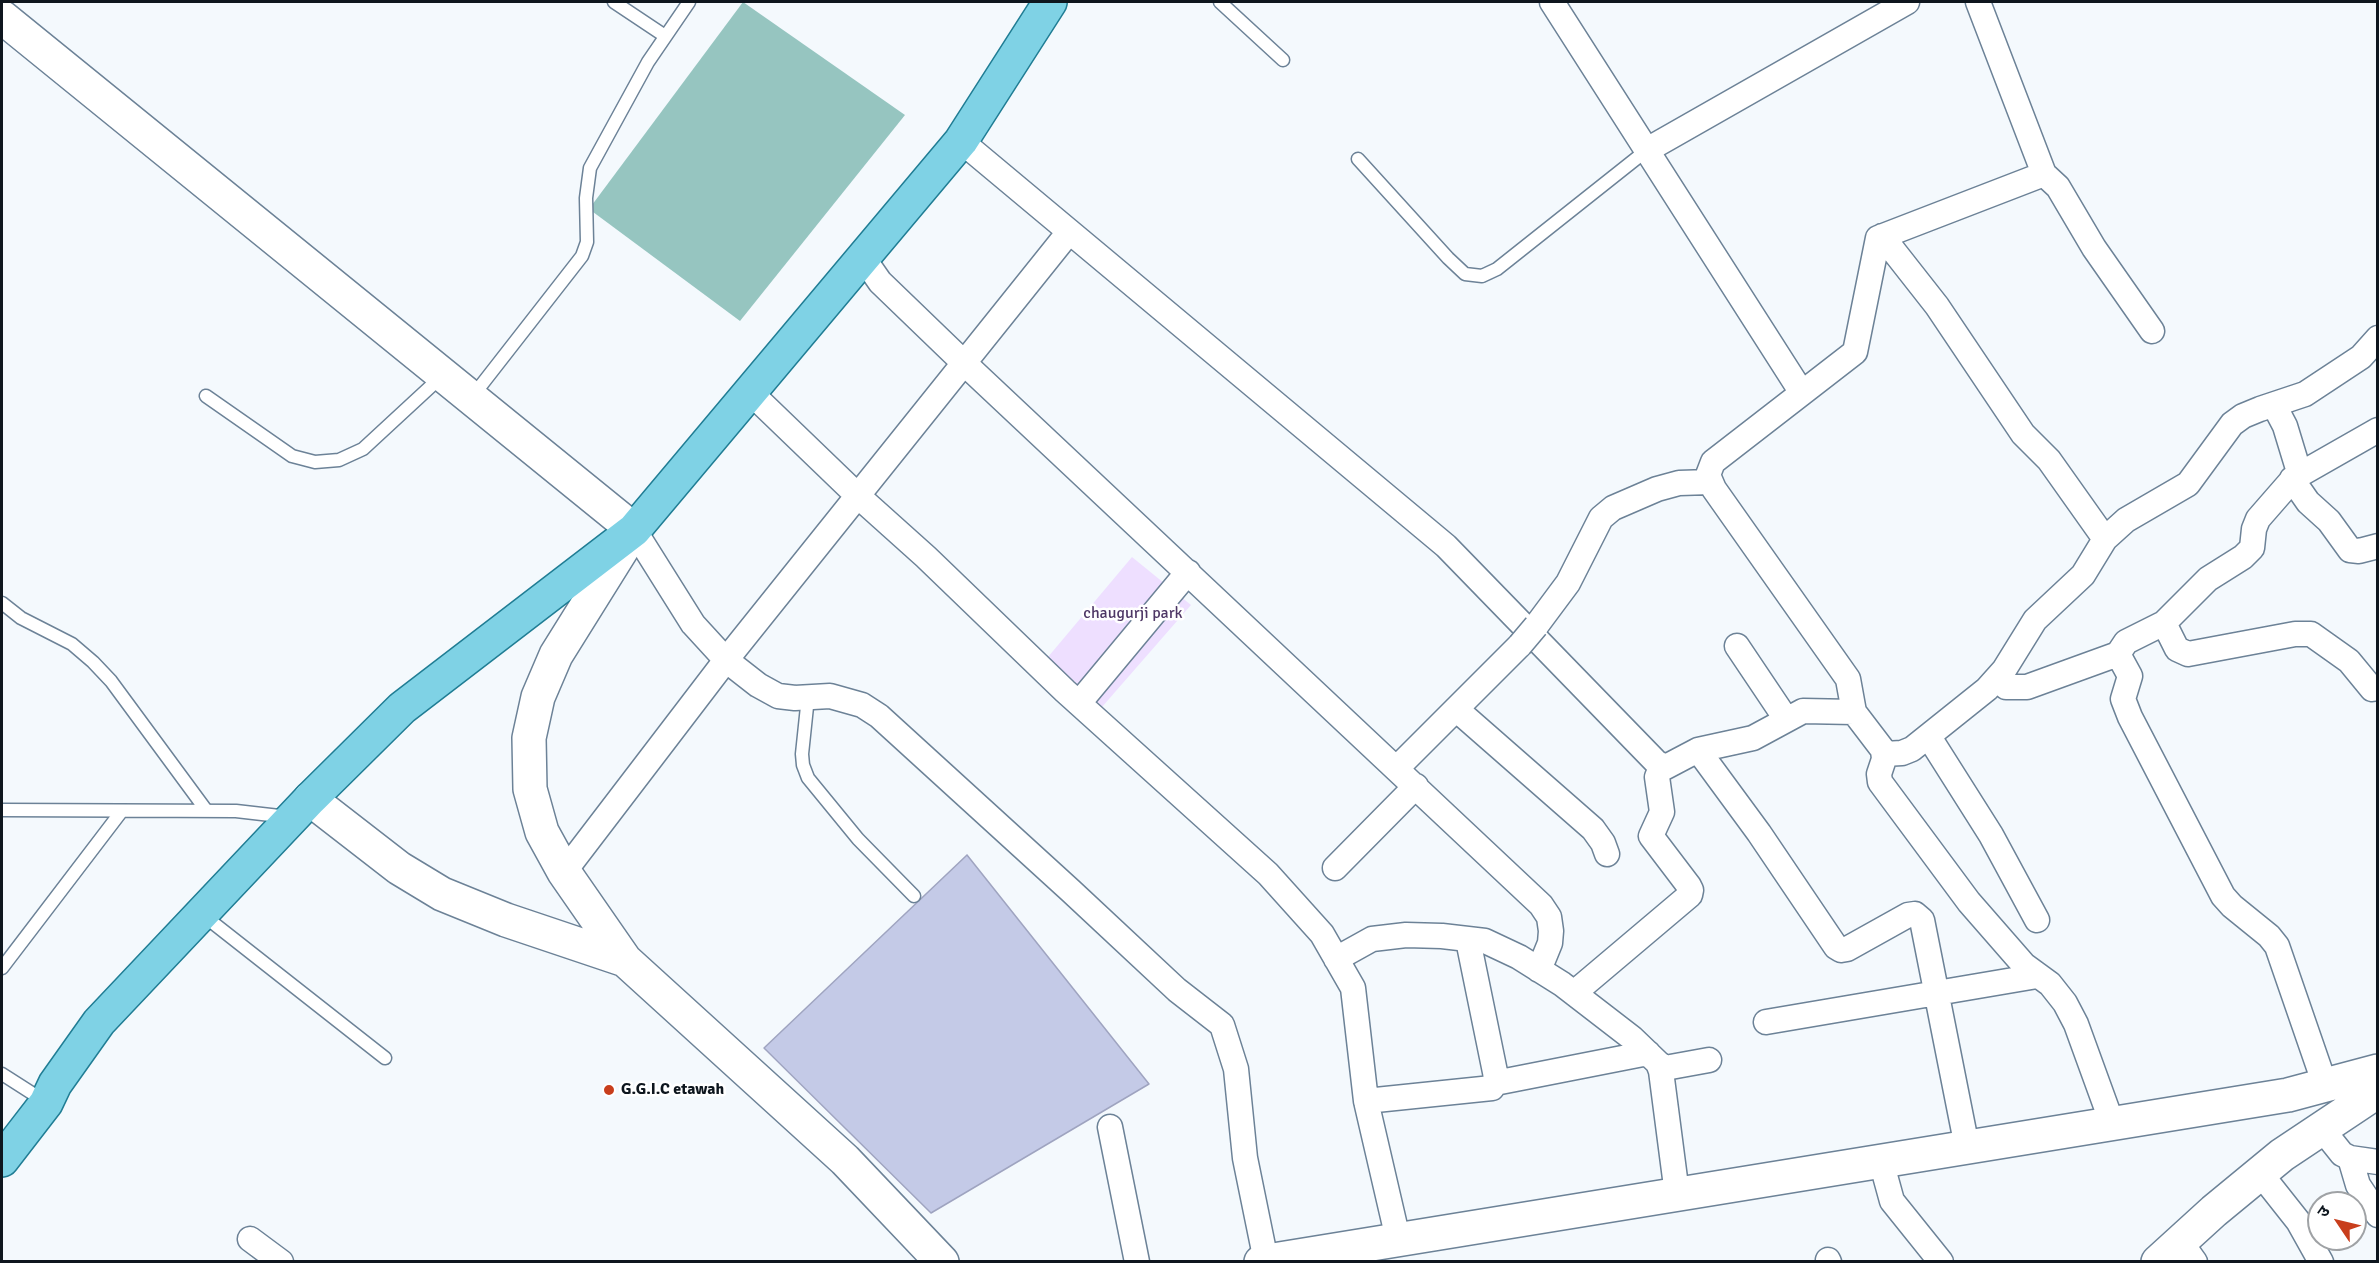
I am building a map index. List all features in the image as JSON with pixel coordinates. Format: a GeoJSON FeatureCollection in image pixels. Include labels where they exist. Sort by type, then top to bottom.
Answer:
{"type":"FeatureCollection","features":[{"type":"Feature","properties":{"kind":"main road"},"geometry":{"type":"LineString","coordinates":[[2,1140],[47,1090],[99,1022],[301,809],[402,708],[634,530],[961,141],[1050,2]]}},
{"type":"Feature","properties":{"kind":"main road"},"geometry":{"type":"LineString","coordinates":[[2,1160],[46,1103],[47,1090]]}},
{"type":"Feature","properties":{"kind":"street"},"geometry":{"type":"LineString","coordinates":[[1552,2],[1802,393]]}},
{"type":"Feature","properties":{"kind":"street"},"geometry":{"type":"LineString","coordinates":[[1647,150],[1907,2]]}},
{"type":"Feature","properties":{"kind":"street"},"geometry":{"type":"LineString","coordinates":[[1978,2],[2044,174],[2058,187],[2094,248],[2152,331]]}},
{"type":"Feature","properties":{"kind":"street"},"geometry":{"type":"LineString","coordinates":[[2,17],[634,530],[693,624],[726,660],[758,685],[778,696],[795,698],[830,696],[862,705],[879,716],[1177,990],[1222,1025],[1236,1069],[1245,1158],[1266,1261]]}},
{"type":"Feature","properties":{"kind":"street"},"geometry":{"type":"LineString","coordinates":[[961,141],[1446,546],[1541,641],[1657,763],[1664,766]]}},
{"type":"Feature","properties":{"kind":"street"},"geometry":{"type":"LineString","coordinates":[[2044,174],[1878,238],[1855,352],[1713,462],[1708,476],[1844,673],[1850,686],[1854,712],[1880,745],[1883,759],[1879,774],[1880,782],[1969,902],[2024,966],[2054,988],[2070,1013],[2112,1124]]}},
{"type":"Feature","properties":{"kind":"street"},"geometry":{"type":"LineString","coordinates":[[564,872],[726,660],[1069,232]]}},
{"type":"Feature","properties":{"kind":"street"},"geometry":{"type":"LineString","coordinates":[[1882,236],[1936,306],[2023,434],[2049,460],[2106,539]]}},
{"type":"Feature","properties":{"kind":"street"},"geometry":{"type":"LineString","coordinates":[[864,259],[880,282],[963,362],[1397,768],[1547,912],[1551,923],[1550,943],[1539,970]]}},
{"type":"Feature","properties":{"kind":"street"},"geometry":{"type":"LineString","coordinates":[[1883,759],[1902,753],[1929,736],[1997,680],[2035,620],[2083,575],[2106,539],[2126,520],[2188,484],[2232,424],[2243,416],[2293,399],[2318,386],[2361,357],[2378,338]]}},
{"type":"Feature","properties":{"kind":"street"},"geometry":{"type":"LineString","coordinates":[[750,392],[1078,703],[1268,874],[1322,934],[1353,988],[1379,1248]]}},
{"type":"Feature","properties":{"kind":"street"},"geometry":{"type":"LineString","coordinates":[[2006,687],[2027,687],[2118,654],[2122,645],[2164,623],[2208,579],[2248,552],[2254,543],[2254,529],[2258,519],[2299,472],[2285,426],[2274,405]]}},
{"type":"Feature","properties":{"kind":"street"},"geometry":{"type":"LineString","coordinates":[[2292,479],[2378,430]]}},
{"type":"Feature","properties":{"kind":"street"},"geometry":{"type":"LineString","coordinates":[[2292,479],[2308,502],[2329,521],[2350,550],[2359,551],[2378,546]]}},
{"type":"Feature","properties":{"kind":"street"},"geometry":{"type":"LineString","coordinates":[[1397,768],[1520,645],[1536,626],[1568,584],[1601,518],[1613,508],[1657,489],[1679,483],[1710,482]]}},
{"type":"Feature","properties":{"kind":"street"},"geometry":{"type":"LineString","coordinates":[[634,530],[556,655],[538,697],[529,738],[530,789],[542,832],[564,872],[625,960],[845,1160],[942,1262]]}},
{"type":"Feature","properties":{"kind":"street"},"geometry":{"type":"LineString","coordinates":[[1078,703],[1188,572]]}},
{"type":"Feature","properties":{"kind":"street"},"geometry":{"type":"LineString","coordinates":[[2164,623],[2177,649],[2188,654],[2295,634],[2311,634],[2349,661],[2372,689]]}},
{"type":"Feature","properties":{"kind":"street"},"geometry":{"type":"LineString","coordinates":[[1737,646],[1786,719]]}},
{"type":"Feature","properties":{"kind":"street"},"geometry":{"type":"LineString","coordinates":[[2118,654],[2130,676],[2129,684],[2123,694],[2124,706],[2223,896],[2269,936],[2277,946],[2325,1085]]}},
{"type":"Feature","properties":{"kind":"street"},"geometry":{"type":"LineString","coordinates":[[1456,709],[1593,829],[1603,843],[1607,855]]}},
{"type":"Feature","properties":{"kind":"street"},"geometry":{"type":"LineString","coordinates":[[1574,993],[1690,895],[1689,885],[1651,836],[1662,812],[1657,777],[1664,766],[1698,750],[1753,738],[1786,719],[1808,711],[1854,712]]}},
{"type":"Feature","properties":{"kind":"street"},"geometry":{"type":"LineString","coordinates":[[1929,736],[1991,835],[2037,920]]}},
{"type":"Feature","properties":{"kind":"street"},"geometry":{"type":"LineString","coordinates":[[1698,750],[1759,833],[1836,948],[1847,950],[1908,915],[1915,914],[1922,920],[1967,1147]]}},
{"type":"Feature","properties":{"kind":"street"},"geometry":{"type":"LineString","coordinates":[[1335,868],[1416,786]]}},
{"type":"Feature","properties":{"kind":"street"},"geometry":{"type":"LineString","coordinates":[[301,809],[442,894],[506,920],[625,960]]}},
{"type":"Feature","properties":{"kind":"street"},"geometry":{"type":"LineString","coordinates":[[1336,959],[1372,939],[1406,935],[1485,941],[1519,957],[1574,993],[1665,1068],[1708,1060]]}},
{"type":"Feature","properties":{"kind":"street"},"geometry":{"type":"LineString","coordinates":[[1468,940],[1496,1083]]}},
{"type":"Feature","properties":{"kind":"street"},"geometry":{"type":"LineString","coordinates":[[1766,1022],[2037,975]]}},
{"type":"Feature","properties":{"kind":"street"},"geometry":{"type":"LineString","coordinates":[[1366,1101],[1492,1088],[1496,1083],[1653,1058]]}},
{"type":"Feature","properties":{"kind":"street"},"geometry":{"type":"LineString","coordinates":[[1653,1058],[1661,1071],[1677,1194]]}},
{"type":"Feature","properties":{"kind":"street"},"geometry":{"type":"LineString","coordinates":[[1261,1262],[1379,1248],[1677,1194],[2288,1095],[2378,1071]]}},
{"type":"Feature","properties":{"kind":"street"},"geometry":{"type":"LineString","coordinates":[[2178,1255],[2260,1173],[2378,1091]]}},
{"type":"Feature","properties":{"kind":"street"},"geometry":{"type":"LineString","coordinates":[[1110,1127],[1137,1262]]}},
{"type":"Feature","properties":{"kind":"street"},"geometry":{"type":"LineString","coordinates":[[2322,1129],[2336,1148],[2350,1158],[2378,1162]]}},
{"type":"Feature","properties":{"kind":"street"},"geometry":{"type":"LineString","coordinates":[[2350,1158],[2358,1185],[2378,1215]]}},
{"type":"Feature","properties":{"kind":"street"},"geometry":{"type":"LineString","coordinates":[[1881,1161],[1892,1201],[1941,1262]]}},
{"type":"Feature","properties":{"kind":"street"},"geometry":{"type":"LineString","coordinates":[[2260,1173],[2298,1221],[2321,1262]]}},
{"type":"Feature","properties":{"kind":"street"},"geometry":{"type":"LineString","coordinates":[[250,1239],[281,1262]]}},
{"type":"Feature","properties":{"kind":"lane"},"geometry":{"type":"LineString","coordinates":[[614,2],[665,36]]}},
{"type":"Feature","properties":{"kind":"lane"},"geometry":{"type":"LineString","coordinates":[[471,398],[582,256],[587,242],[586,198],[590,168],[607,134],[665,36],[688,2]]}},
{"type":"Feature","properties":{"kind":"lane"},"geometry":{"type":"LineString","coordinates":[[1220,2],[1283,60]]}},
{"type":"Feature","properties":{"kind":"lane"},"geometry":{"type":"LineString","coordinates":[[1358,159],[1448,258],[1465,273],[1482,276],[1497,269],[1647,150]]}},
{"type":"Feature","properties":{"kind":"lane"},"geometry":{"type":"LineString","coordinates":[[206,396],[292,456],[315,462],[339,460],[363,448],[443,375]]}},
{"type":"Feature","properties":{"kind":"lane"},"geometry":{"type":"LineString","coordinates":[[2,603],[21,618],[72,644],[93,662],[111,681],[206,810]]}},
{"type":"Feature","properties":{"kind":"lane"},"geometry":{"type":"LineString","coordinates":[[808,697],[802,754],[808,778],[858,839],[914,896]]}},
{"type":"Feature","properties":{"kind":"lane"},"geometry":{"type":"LineString","coordinates":[[2,810],[121,812],[301,809]]}},
{"type":"Feature","properties":{"kind":"lane"},"geometry":{"type":"LineString","coordinates":[[2,968],[121,812]]}},
{"type":"Feature","properties":{"kind":"lane"},"geometry":{"type":"LineString","coordinates":[[202,914],[385,1058]]}},
{"type":"Feature","properties":{"kind":"lane"},"geometry":{"type":"LineString","coordinates":[[2,1074],[47,1090]]}},
{"type":"Feature","properties":{"kind":"green space","name":"chaugurji park"},"geometry":{"type":"Polygon","coordinates":[[[1132,557],[1191,605],[1102,707],[1048,657],[1132,557]]]}},
{"type":"Feature","properties":{"kind":"shaded area"},"geometry":{"type":"Polygon","coordinates":[[[743,2],[905,115],[740,321],[589,209],[743,2]]]}},
{"type":"Feature","properties":{"kind":"building"},"geometry":{"type":"Polygon","coordinates":[[[967,855],[1149,1084],[931,1213],[764,1048],[967,855]]]}},
{"type":"Feature","properties":{"kind":"place","name":"G.G.I.C etawah"},"geometry":{"type":"Point","coordinates":[609,1090]}}]}
